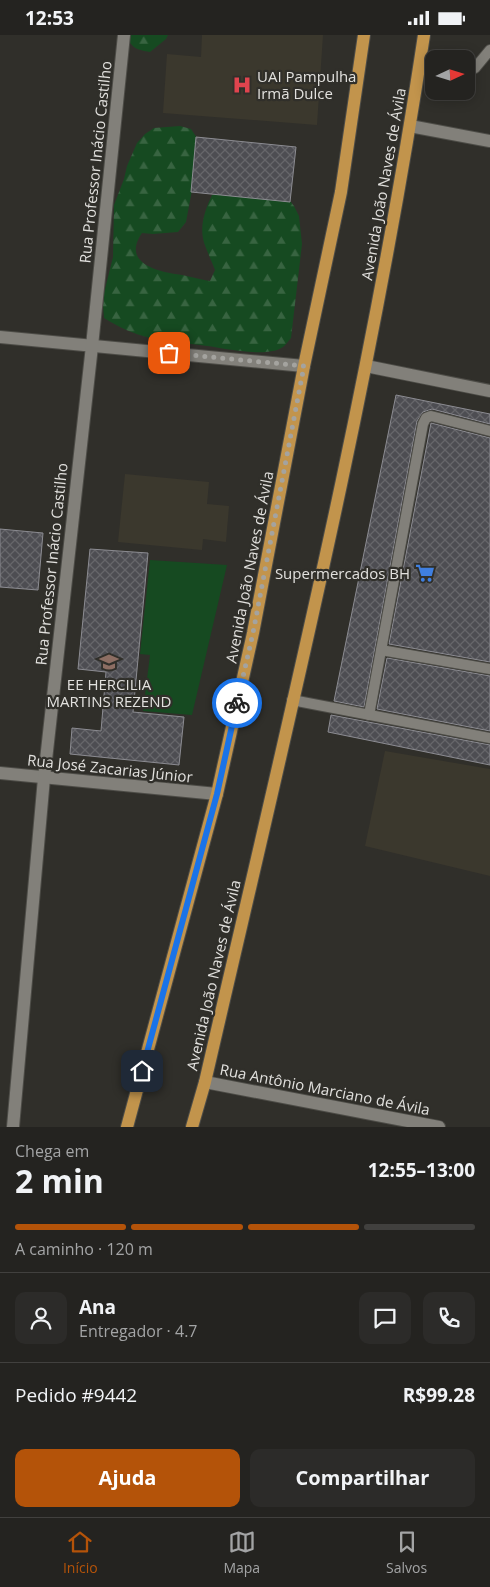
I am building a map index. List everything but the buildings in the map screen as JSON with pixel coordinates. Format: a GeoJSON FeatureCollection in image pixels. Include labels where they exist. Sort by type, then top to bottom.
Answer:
{"type":"FeatureCollection","features":[{"type":"Feature","properties":{"kind":"main road","name":"Avenida João Naves de Ávila"},"geometry":{"type":"LineString","coordinates":[[127,1127],[217,794],[253,633],[304,366],[341,192],[364,35]]}},
{"type":"Feature","properties":{"kind":"main road","name":"Avenida João Naves de Ávila"},"geometry":{"type":"LineString","coordinates":[[192,1127],[205,1082],[366,366],[410,125],[424,35]]}},
{"type":"Feature","properties":{"kind":"street","name":"Rua Professor Inácio Castilho"},"geometry":{"type":"LineString","coordinates":[[12,1127],[44,778],[124,35]]}},
{"type":"Feature","properties":{"kind":"street"},"geometry":{"type":"LineString","coordinates":[[410,125],[490,141]]}},
{"type":"Feature","properties":{"kind":"street"},"geometry":{"type":"LineString","coordinates":[[0,337],[304,366]]}},
{"type":"Feature","properties":{"kind":"street"},"geometry":{"type":"LineString","coordinates":[[366,366],[490,391]]}},
{"type":"Feature","properties":{"kind":"street","name":"Rua José Zacarias Júnior"},"geometry":{"type":"LineString","coordinates":[[0,773],[217,794]]}},
{"type":"Feature","properties":{"kind":"street","name":"Rua Antônio Marciano de Ávila"},"geometry":{"type":"LineString","coordinates":[[205,1082],[439,1127]]}},
{"type":"Feature","properties":{"kind":"lane"},"geometry":{"type":"LineString","coordinates":[[475,67],[490,50]]}},
{"type":"Feature","properties":{"kind":"lane"},"geometry":{"type":"LineString","coordinates":[[420,63],[425,64]]}},
{"type":"Feature","properties":{"kind":"lane"},"geometry":{"type":"LineString","coordinates":[[368,715],[422,424],[426,418],[431,416],[490,431]]}},
{"type":"Feature","properties":{"kind":"lane"},"geometry":{"type":"LineString","coordinates":[[381,650],[490,669]]}},
{"type":"Feature","properties":{"kind":"lane"},"geometry":{"type":"LineString","coordinates":[[292,700],[490,738]]}},
{"type":"Feature","properties":{"kind":"shaded area","name":"UAI Pampulha Irmã Dulce"},"geometry":{"type":"Polygon","coordinates":[[[202,35],[323,35],[317,125],[163,113],[167,54],[201,57],[202,35]]]}},
{"type":"Feature","properties":{"kind":"shaded area"},"geometry":{"type":"Polygon","coordinates":[[[125,474],[209,482],[207,504],[229,506],[226,542],[203,539],[202,550],[118,542],[125,474]]]}},
{"type":"Feature","properties":{"kind":"shaded area"},"geometry":{"type":"Polygon","coordinates":[[[385,751],[490,769],[490,876],[365,846],[385,751]]]}},
{"type":"Feature","properties":{"kind":"green space"},"geometry":{"type":"Polygon","coordinates":[[[126,35],[168,35],[166,39],[150,52],[135,48],[126,35]]]}},
{"type":"Feature","properties":{"kind":"green space"},"geometry":{"type":"Polygon","coordinates":[[[180,126],[191,129],[197,138],[193,185],[186,222],[178,232],[142,233],[137,243],[136,251],[138,257],[143,263],[157,270],[210,281],[215,270],[202,235],[202,228],[204,214],[212,195],[224,191],[286,196],[299,216],[302,244],[291,338],[284,346],[266,352],[255,352],[162,341],[132,332],[104,318],[104,293],[113,257],[114,205],[127,166],[137,143],[145,134],[154,128],[180,126]]]}},
{"type":"Feature","properties":{"kind":"green space","name":"EE HERCILIA MARTINS REZEND"},"geometry":{"type":"Polygon","coordinates":[[[150,560],[227,565],[192,715],[143,711],[150,655],[140,654],[150,560]]]}},
{"type":"Feature","properties":{"kind":"way so far"},"geometry":{"type":"LineString","coordinates":[[169,353],[304,366],[253,633],[237,703]]}},
{"type":"Feature","properties":{"kind":"place","name":"UAI Pampulha Irmã Dulce"},"geometry":{"type":"Point","coordinates":[242,85]}},
{"type":"Feature","properties":{"kind":"place","name":"Supermercados BH"},"geometry":{"type":"Point","coordinates":[425,573]}},
{"type":"Feature","properties":{"kind":"place","name":"EE HERCILIA MARTINS REZEND"},"geometry":{"type":"Point","coordinates":[109,662]}},
{"type":"Feature","properties":{"kind":"route"},"geometry":{"type":"LineString","coordinates":[[142,1071],[217,794],[237,703]]}}]}
